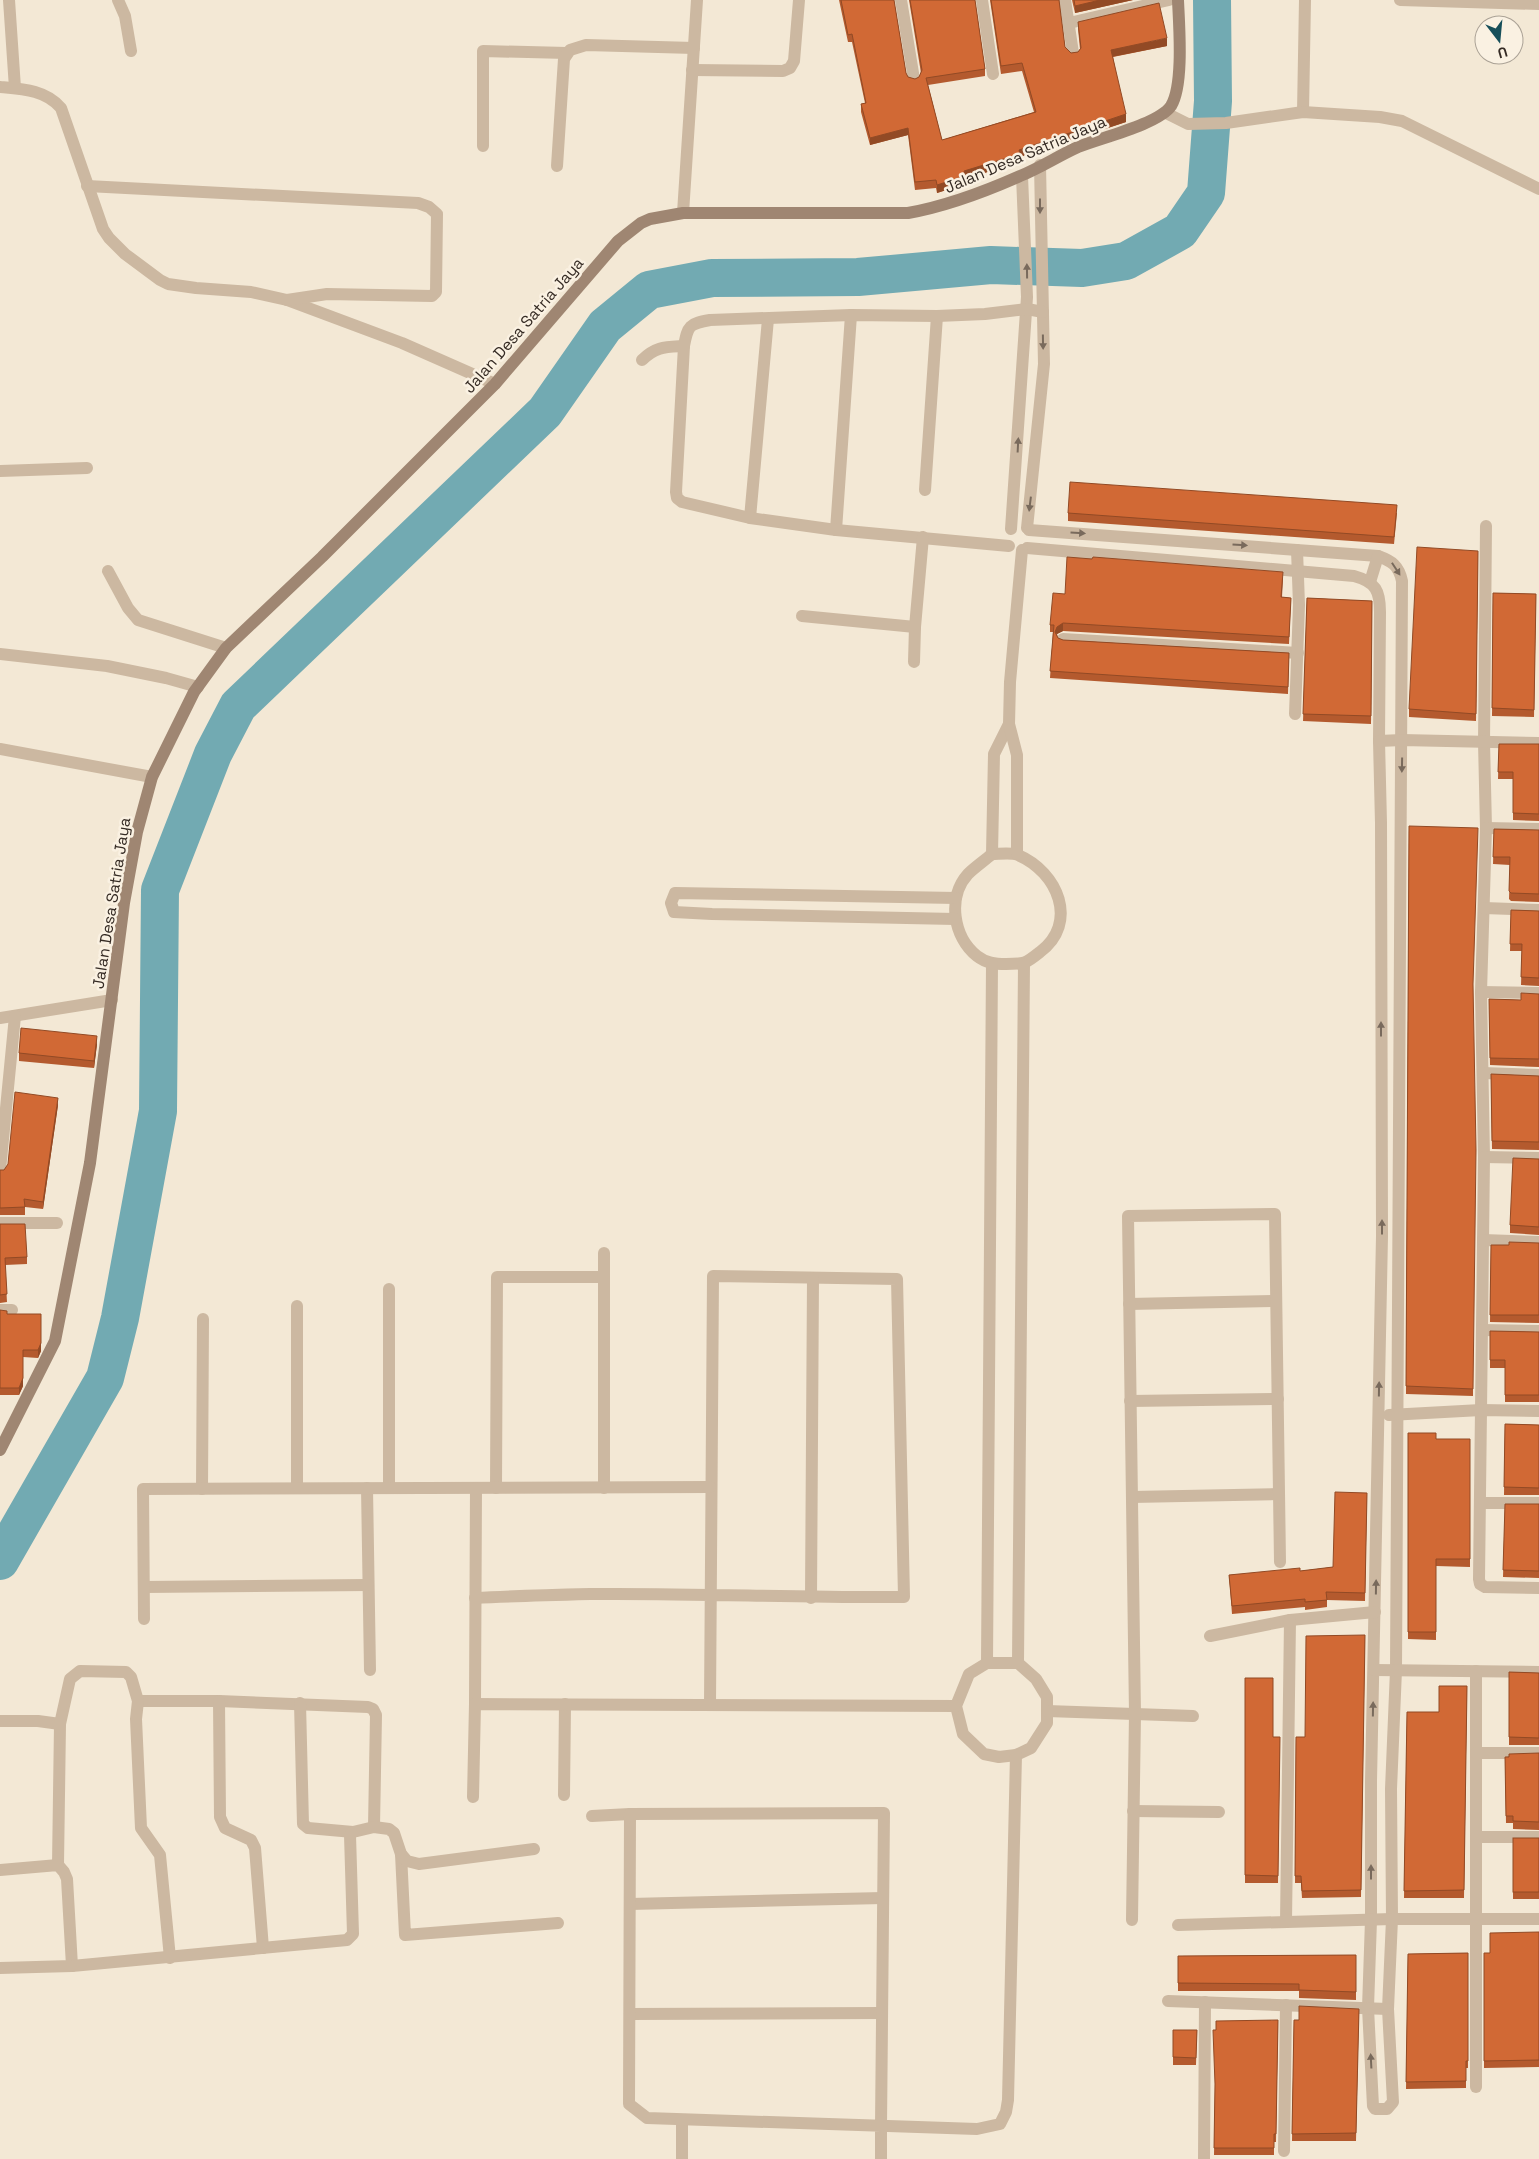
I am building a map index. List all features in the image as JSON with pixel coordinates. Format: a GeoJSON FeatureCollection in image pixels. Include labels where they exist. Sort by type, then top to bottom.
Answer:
{"type":"FeatureCollection","features":[{"type":"Feature","properties":{"kind":"street"},"geometry":{"type":"LineString","coordinates":[[9,0],[15,88]]}},
{"type":"Feature","properties":{"kind":"street"},"geometry":{"type":"LineString","coordinates":[[118,0],[125,16],[131,51]]}},
{"type":"Feature","properties":{"kind":"street"},"geometry":{"type":"LineString","coordinates":[[683,213],[697,0]]}},
{"type":"Feature","properties":{"kind":"street"},"geometry":{"type":"LineString","coordinates":[[692,70],[783,71],[790,68],[794,61],[799,0]]}},
{"type":"Feature","properties":{"kind":"street"},"geometry":{"type":"LineString","coordinates":[[901,0],[914,79]]}},
{"type":"Feature","properties":{"kind":"street"},"geometry":{"type":"LineString","coordinates":[[982,0],[993,74]]}},
{"type":"Feature","properties":{"kind":"street"},"geometry":{"type":"LineString","coordinates":[[1065,0],[1073,53]]}},
{"type":"Feature","properties":{"kind":"street"},"geometry":{"type":"LineString","coordinates":[[1069,23],[1169,0]]}},
{"type":"Feature","properties":{"kind":"street"},"geometry":{"type":"LineString","coordinates":[[1178,0],[1180,42],[1176,94],[1166,113],[1188,124],[1226,123],[1303,112],[1402,120],[1460,151],[1539,189]]}},
{"type":"Feature","properties":{"kind":"street"},"geometry":{"type":"LineString","coordinates":[[1303,112],[1305,0]]}},
{"type":"Feature","properties":{"kind":"street"},"geometry":{"type":"LineString","coordinates":[[1400,0],[1539,4]]}},
{"type":"Feature","properties":{"kind":"street"},"geometry":{"type":"LineString","coordinates":[[556,166],[564,59],[567,53],[574,47],[586,44],[694,48]]}},
{"type":"Feature","properties":{"kind":"street"},"geometry":{"type":"LineString","coordinates":[[483,146],[483,51],[567,53]]}},
{"type":"Feature","properties":{"kind":"street"},"geometry":{"type":"LineString","coordinates":[[0,87],[43,94],[54,99],[61,108],[97,216],[109,238],[137,264],[160,280],[180,286],[250,292],[287,300],[402,343],[495,384]]}},
{"type":"Feature","properties":{"kind":"street","name":"Jalan Desa Satria Jaya"},"geometry":{"type":"LineString","coordinates":[[0,1450],[55,1341],[90,1163],[124,903],[134,850],[152,777],[198,687],[226,648],[322,557],[495,384],[618,241],[645,221],[683,213],[908,213],[935,208],[1022,176],[1040,165],[1077,148],[1166,113]]}},
{"type":"Feature","properties":{"kind":"street"},"geometry":{"type":"LineString","coordinates":[[1017,854],[1016,755],[1009,724],[1010,682],[1024,549],[1032,539],[1028,529],[1044,364],[1040,246],[1040,165]]}},
{"type":"Feature","properties":{"kind":"street"},"geometry":{"type":"LineString","coordinates":[[1009,546],[1007,536],[1011,529],[1027,303],[1022,176]]}},
{"type":"Feature","properties":{"kind":"street"},"geometry":{"type":"LineString","coordinates":[[87,186],[418,203],[429,207],[437,214],[436,292],[432,296],[327,294],[287,300]]}},
{"type":"Feature","properties":{"kind":"street"},"geometry":{"type":"LineString","coordinates":[[1011,529],[1019,525],[1028,529],[1378,556],[1398,568],[1402,581],[1396,1670],[1391,1789],[1392,1919],[1388,2009],[1393,2102],[1390,2108],[1382,2110],[1375,2109],[1373,2106],[1368,2008],[1382,1236],[1380,604],[1375,587],[1370,582],[1354,576],[1024,549],[923,537],[836,530],[750,518],[682,502],[677,498],[684,346],[687,330],[695,323],[710,320],[851,315],[937,316],[985,314],[1027,303],[1043,312]]}},
{"type":"Feature","properties":{"kind":"street"},"geometry":{"type":"LineString","coordinates":[[836,530],[851,315]]}},
{"type":"Feature","properties":{"kind":"street"},"geometry":{"type":"LineString","coordinates":[[925,490],[937,316]]}},
{"type":"Feature","properties":{"kind":"street"},"geometry":{"type":"LineString","coordinates":[[750,518],[768,319]]}},
{"type":"Feature","properties":{"kind":"street"},"geometry":{"type":"LineString","coordinates":[[642,360],[652,351],[659,348],[684,346]]}},
{"type":"Feature","properties":{"kind":"street"},"geometry":{"type":"LineString","coordinates":[[0,471],[88,468]]}},
{"type":"Feature","properties":{"kind":"street"},"geometry":{"type":"LineString","coordinates":[[1486,526],[1484,742],[1486,828],[1482,992],[1484,1157],[1480,1584],[1486,1587],[1539,1588]]}},
{"type":"Feature","properties":{"kind":"street"},"geometry":{"type":"LineString","coordinates":[[914,662],[915,627],[923,537]]}},
{"type":"Feature","properties":{"kind":"street"},"geometry":{"type":"LineString","coordinates":[[1295,714],[1299,605],[1297,550]]}},
{"type":"Feature","properties":{"kind":"street"},"geometry":{"type":"LineString","coordinates":[[1370,582],[1378,556]]}},
{"type":"Feature","properties":{"kind":"street"},"geometry":{"type":"LineString","coordinates":[[108,571],[128,608],[138,620],[226,648]]}},
{"type":"Feature","properties":{"kind":"street"},"geometry":{"type":"LineString","coordinates":[[802,616],[915,627]]}},
{"type":"Feature","properties":{"kind":"street"},"geometry":{"type":"LineString","coordinates":[[1063,639],[1298,653]]}},
{"type":"Feature","properties":{"kind":"street"},"geometry":{"type":"LineString","coordinates":[[0,654],[107,666],[166,678],[198,687]]}},
{"type":"Feature","properties":{"kind":"street"},"geometry":{"type":"LineString","coordinates":[[992,854],[994,754],[1009,724]]}},
{"type":"Feature","properties":{"kind":"street"},"geometry":{"type":"LineString","coordinates":[[1379,741],[1539,743]]}},
{"type":"Feature","properties":{"kind":"street"},"geometry":{"type":"LineString","coordinates":[[0,749],[152,777]]}},
{"type":"Feature","properties":{"kind":"street"},"geometry":{"type":"LineString","coordinates":[[1486,828],[1539,829]]}},
{"type":"Feature","properties":{"kind":"street"},"geometry":{"type":"LineString","coordinates":[[992,854],[1017,854],[1045,874],[1059,896],[1062,920],[1051,944],[1024,964],[992,964],[977,956],[964,942],[955,919],[956,898],[967,875],[992,854]]}},
{"type":"Feature","properties":{"kind":"street"},"geometry":{"type":"LineString","coordinates":[[955,919],[674,912],[672,903],[675,894],[956,898]]}},
{"type":"Feature","properties":{"kind":"street"},"geometry":{"type":"LineString","coordinates":[[1484,908],[1539,910]]}},
{"type":"Feature","properties":{"kind":"street"},"geometry":{"type":"LineString","coordinates":[[987,1663],[992,964]]}},
{"type":"Feature","properties":{"kind":"street"},"geometry":{"type":"LineString","coordinates":[[1018,1663],[1024,964]]}},
{"type":"Feature","properties":{"kind":"street"},"geometry":{"type":"LineString","coordinates":[[1482,992],[1539,993]]}},
{"type":"Feature","properties":{"kind":"street"},"geometry":{"type":"LineString","coordinates":[[0,1018],[112,1000]]}},
{"type":"Feature","properties":{"kind":"street"},"geometry":{"type":"LineString","coordinates":[[0,1170],[15,1016]]}},
{"type":"Feature","properties":{"kind":"street"},"geometry":{"type":"LineString","coordinates":[[1381,1052],[1400,1052]]}},
{"type":"Feature","properties":{"kind":"street"},"geometry":{"type":"LineString","coordinates":[[1483,1073],[1539,1075]]}},
{"type":"Feature","properties":{"kind":"street"},"geometry":{"type":"LineString","coordinates":[[1484,1157],[1539,1158]]}},
{"type":"Feature","properties":{"kind":"street"},"geometry":{"type":"LineString","coordinates":[[1132,1920],[1135,1714],[1128,1216],[1275,1214],[1280,1562]]}},
{"type":"Feature","properties":{"kind":"street"},"geometry":{"type":"LineString","coordinates":[[0,1223],[57,1223]]}},
{"type":"Feature","properties":{"kind":"street"},"geometry":{"type":"LineString","coordinates":[[1483,1240],[1539,1242]]}},
{"type":"Feature","properties":{"kind":"street"},"geometry":{"type":"LineString","coordinates":[[604,1254],[604,1488]]}},
{"type":"Feature","properties":{"kind":"street"},"geometry":{"type":"LineString","coordinates":[[475,1598],[594,1594],[710,1596],[811,1598],[904,1598],[896,1279],[713,1276],[710,1487],[710,1596],[710,1705]]}},
{"type":"Feature","properties":{"kind":"street"},"geometry":{"type":"LineString","coordinates":[[496,1488],[497,1277],[604,1277]]}},
{"type":"Feature","properties":{"kind":"street"},"geometry":{"type":"LineString","coordinates":[[811,1598],[813,1278]]}},
{"type":"Feature","properties":{"kind":"street"},"geometry":{"type":"LineString","coordinates":[[389,1289],[389,1488]]}},
{"type":"Feature","properties":{"kind":"street"},"geometry":{"type":"LineString","coordinates":[[1129,1304],[1276,1301]]}},
{"type":"Feature","properties":{"kind":"street"},"geometry":{"type":"LineString","coordinates":[[297,1306],[297,1488]]}},
{"type":"Feature","properties":{"kind":"street"},"geometry":{"type":"LineString","coordinates":[[202,1489],[203,1319]]}},
{"type":"Feature","properties":{"kind":"street"},"geometry":{"type":"LineString","coordinates":[[1482,1330],[1539,1331]]}},
{"type":"Feature","properties":{"kind":"street"},"geometry":{"type":"LineString","coordinates":[[1130,1401],[1278,1399]]}},
{"type":"Feature","properties":{"kind":"street"},"geometry":{"type":"LineString","coordinates":[[1379,1415],[1482,1410],[1539,1411]]}},
{"type":"Feature","properties":{"kind":"street"},"geometry":{"type":"LineString","coordinates":[[144,1619],[143,1489],[710,1487]]}},
{"type":"Feature","properties":{"kind":"street"},"geometry":{"type":"LineString","coordinates":[[367,1488],[370,1670]]}},
{"type":"Feature","properties":{"kind":"street"},"geometry":{"type":"LineString","coordinates":[[473,1797],[476,1488]]}},
{"type":"Feature","properties":{"kind":"street"},"geometry":{"type":"LineString","coordinates":[[1132,1496],[1279,1494]]}},
{"type":"Feature","properties":{"kind":"street"},"geometry":{"type":"LineString","coordinates":[[1480,1503],[1539,1503]]}},
{"type":"Feature","properties":{"kind":"street"},"geometry":{"type":"LineString","coordinates":[[144,1587],[368,1585]]}},
{"type":"Feature","properties":{"kind":"street"},"geometry":{"type":"LineString","coordinates":[[1210,1636],[1290,1620],[1375,1612]]}},
{"type":"Feature","properties":{"kind":"street"},"geometry":{"type":"LineString","coordinates":[[1286,1922],[1290,1620]]}},
{"type":"Feature","properties":{"kind":"street"},"geometry":{"type":"LineString","coordinates":[[987,1663],[1018,1663],[1036,1679],[1047,1696],[1047,1723],[1031,1748],[1016,1755],[999,1757],[984,1754],[963,1734],[956,1706],[969,1674],[987,1663]]}},
{"type":"Feature","properties":{"kind":"street"},"geometry":{"type":"LineString","coordinates":[[1374,1670],[1539,1672]]}},
{"type":"Feature","properties":{"kind":"street"},"geometry":{"type":"LineString","coordinates":[[72,1966],[67,1879],[58,1865],[60,1724],[70,1679],[80,1671],[126,1672],[131,1677],[138,1701],[136,1719],[141,1828],[160,1855],[170,1958]]}},
{"type":"Feature","properties":{"kind":"street"},"geometry":{"type":"LineString","coordinates":[[1476,1671],[1476,2087]]}},
{"type":"Feature","properties":{"kind":"street"},"geometry":{"type":"LineString","coordinates":[[138,1701],[219,1701],[368,1706],[375,1711],[376,1715],[374,1827]]}},
{"type":"Feature","properties":{"kind":"street"},"geometry":{"type":"LineString","coordinates":[[219,1701],[220,1817],[224,1828],[251,1840],[255,1848],[263,1948]]}},
{"type":"Feature","properties":{"kind":"street"},"geometry":{"type":"LineString","coordinates":[[300,1703],[303,1824],[308,1828],[353,1832],[374,1827],[389,1829],[394,1833],[401,1854],[405,1936],[558,1923]]}},
{"type":"Feature","properties":{"kind":"street"},"geometry":{"type":"LineString","coordinates":[[475,1704],[956,1706]]}},
{"type":"Feature","properties":{"kind":"street"},"geometry":{"type":"LineString","coordinates":[[564,1795],[565,1704]]}},
{"type":"Feature","properties":{"kind":"street"},"geometry":{"type":"LineString","coordinates":[[1047,1711],[1193,1716]]}},
{"type":"Feature","properties":{"kind":"street"},"geometry":{"type":"LineString","coordinates":[[0,1721],[38,1721],[60,1724]]}},
{"type":"Feature","properties":{"kind":"street"},"geometry":{"type":"LineString","coordinates":[[1476,1753],[1539,1753]]}},
{"type":"Feature","properties":{"kind":"street"},"geometry":{"type":"LineString","coordinates":[[630,1814],[629,2104],[647,2118],[977,2129],[1000,2124],[1006,2112],[1008,2100],[1016,1755]]}},
{"type":"Feature","properties":{"kind":"street"},"geometry":{"type":"LineString","coordinates":[[1133,1811],[1219,1812]]}},
{"type":"Feature","properties":{"kind":"street"},"geometry":{"type":"LineString","coordinates":[[592,1816],[630,1814],[884,1813],[882,2126],[880,2159]]}},
{"type":"Feature","properties":{"kind":"street"},"geometry":{"type":"LineString","coordinates":[[0,1968],[72,1966],[347,1940],[351,1937],[350,1835],[353,1832]]}},
{"type":"Feature","properties":{"kind":"street"},"geometry":{"type":"LineString","coordinates":[[1476,1837],[1539,1837]]}},
{"type":"Feature","properties":{"kind":"street"},"geometry":{"type":"LineString","coordinates":[[401,1854],[407,1861],[419,1864],[534,1849]]}},
{"type":"Feature","properties":{"kind":"street"},"geometry":{"type":"LineString","coordinates":[[0,1870],[58,1865]]}},
{"type":"Feature","properties":{"kind":"street"},"geometry":{"type":"LineString","coordinates":[[630,1904],[884,1898]]}},
{"type":"Feature","properties":{"kind":"street"},"geometry":{"type":"LineString","coordinates":[[1178,1925],[1392,1919],[1539,1919]]}},
{"type":"Feature","properties":{"kind":"street"},"geometry":{"type":"LineString","coordinates":[[1168,2001],[1388,2009]]}},
{"type":"Feature","properties":{"kind":"street"},"geometry":{"type":"LineString","coordinates":[[1204,2159],[1205,2002]]}},
{"type":"Feature","properties":{"kind":"street"},"geometry":{"type":"LineString","coordinates":[[1284,2151],[1286,2005]]}},
{"type":"Feature","properties":{"kind":"street"},"geometry":{"type":"LineString","coordinates":[[630,2014],[882,2013]]}},
{"type":"Feature","properties":{"kind":"street"},"geometry":{"type":"LineString","coordinates":[[682,2120],[682,2159]]}},
{"type":"Feature","properties":{"kind":"building"},"geometry":{"type":"Polygon","coordinates":[[[841,0],[894,0],[906,73],[908,77],[915,79],[919,77],[922,70],[910,0],[975,0],[985,69],[926,78],[942,140],[1036,112],[1022,63],[1001,66],[991,0],[1059,0],[1065,47],[1071,53],[1078,52],[1081,48],[1078,22],[1159,3],[1167,38],[1111,50],[1126,114],[1019,150],[1020,154],[964,171],[965,176],[937,185],[936,180],[915,182],[908,128],[870,138],[861,104],[866,103],[852,34],[848,35],[841,0]]]}},
{"type":"Feature","properties":{"kind":"building"},"geometry":{"type":"Polygon","coordinates":[[[1074,0],[1100,0],[1075,6],[1074,0]]]}},
{"type":"Feature","properties":{"kind":"building"},"geometry":{"type":"Polygon","coordinates":[[[1070,482],[1397,505],[1394,537],[1068,513],[1070,482]]]}},
{"type":"Feature","properties":{"kind":"building"},"geometry":{"type":"Polygon","coordinates":[[[1417,547],[1478,551],[1476,714],[1409,709],[1417,547]]]}},
{"type":"Feature","properties":{"kind":"building"},"geometry":{"type":"Polygon","coordinates":[[[1067,557],[1092,559],[1093,557],[1283,572],[1281,597],[1291,598],[1289,637],[1063,623],[1057,627],[1055,632],[1058,638],[1063,640],[1289,653],[1288,687],[1050,671],[1054,625],[1050,625],[1053,593],[1065,594],[1067,557]]]}},
{"type":"Feature","properties":{"kind":"building"},"geometry":{"type":"Polygon","coordinates":[[[1493,593],[1536,594],[1534,710],[1492,708],[1493,593]]]}},
{"type":"Feature","properties":{"kind":"building"},"geometry":{"type":"Polygon","coordinates":[[[1307,598],[1372,601],[1371,716],[1303,714],[1307,598]]]}},
{"type":"Feature","properties":{"kind":"building"},"geometry":{"type":"Polygon","coordinates":[[[1499,744],[1539,744],[1539,814],[1513,813],[1513,772],[1498,772],[1499,744]]]}},
{"type":"Feature","properties":{"kind":"building"},"geometry":{"type":"Polygon","coordinates":[[[1409,826],[1478,828],[1473,984],[1476,1150],[1473,1389],[1406,1386],[1409,826]]]}},
{"type":"Feature","properties":{"kind":"building"},"geometry":{"type":"Polygon","coordinates":[[[1494,829],[1539,830],[1539,894],[1511,893],[1509,891],[1510,857],[1493,857],[1494,829]]]}},
{"type":"Feature","properties":{"kind":"building"},"geometry":{"type":"Polygon","coordinates":[[[1511,910],[1539,911],[1539,978],[1521,977],[1522,944],[1510,944],[1511,910]]]}},
{"type":"Feature","properties":{"kind":"building"},"geometry":{"type":"Polygon","coordinates":[[[1521,993],[1539,994],[1539,1059],[1490,1058],[1489,999],[1521,1000],[1521,993]]]}},
{"type":"Feature","properties":{"kind":"building"},"geometry":{"type":"Polygon","coordinates":[[[21,1028],[97,1036],[94,1061],[19,1053],[21,1028]]]}},
{"type":"Feature","properties":{"kind":"building"},"geometry":{"type":"Polygon","coordinates":[[[1491,1074],[1539,1076],[1539,1142],[1492,1141],[1491,1074]]]}},
{"type":"Feature","properties":{"kind":"building"},"geometry":{"type":"Polygon","coordinates":[[[15,1092],[58,1098],[43,1202],[24,1199],[25,1207],[0,1208],[0,1170],[4,1170],[8,1164],[15,1092]]]}},
{"type":"Feature","properties":{"kind":"building"},"geometry":{"type":"Polygon","coordinates":[[[1513,1158],[1539,1159],[1539,1227],[1510,1225],[1513,1158]]]}},
{"type":"Feature","properties":{"kind":"building"},"geometry":{"type":"Polygon","coordinates":[[[0,1224],[25,1224],[27,1257],[5,1258],[7,1294],[0,1295],[0,1224]]]}},
{"type":"Feature","properties":{"kind":"building"},"geometry":{"type":"Polygon","coordinates":[[[1509,1242],[1539,1243],[1539,1315],[1490,1315],[1491,1245],[1509,1245],[1509,1242]]]}},
{"type":"Feature","properties":{"kind":"building"},"geometry":{"type":"Polygon","coordinates":[[[0,1310],[7,1311],[7,1314],[41,1314],[41,1343],[38,1350],[23,1350],[23,1378],[19,1388],[0,1388],[0,1310]]]}},
{"type":"Feature","properties":{"kind":"building"},"geometry":{"type":"Polygon","coordinates":[[[1490,1331],[1539,1332],[1539,1395],[1505,1395],[1505,1360],[1490,1360],[1490,1331]]]}},
{"type":"Feature","properties":{"kind":"building"},"geometry":{"type":"Polygon","coordinates":[[[1505,1424],[1539,1425],[1539,1488],[1504,1487],[1505,1424]]]}},
{"type":"Feature","properties":{"kind":"building"},"geometry":{"type":"Polygon","coordinates":[[[1408,1433],[1436,1433],[1436,1439],[1470,1439],[1470,1559],[1436,1559],[1436,1632],[1408,1632],[1408,1433]]]}},
{"type":"Feature","properties":{"kind":"building"},"geometry":{"type":"Polygon","coordinates":[[[1335,1492],[1367,1493],[1365,1593],[1326,1592],[1327,1600],[1305,1602],[1305,1599],[1232,1606],[1229,1575],[1300,1568],[1300,1571],[1333,1567],[1335,1492]]]}},
{"type":"Feature","properties":{"kind":"building"},"geometry":{"type":"Polygon","coordinates":[[[1505,1504],[1539,1504],[1539,1571],[1503,1570],[1505,1504]]]}},
{"type":"Feature","properties":{"kind":"building"},"geometry":{"type":"Polygon","coordinates":[[[1365,1635],[1361,1890],[1302,1891],[1301,1876],[1295,1876],[1296,1737],[1305,1737],[1306,1636],[1365,1635]]]}},
{"type":"Feature","properties":{"kind":"building"},"geometry":{"type":"Polygon","coordinates":[[[1509,1672],[1539,1673],[1539,1738],[1509,1737],[1509,1672]]]}},
{"type":"Feature","properties":{"kind":"building"},"geometry":{"type":"Polygon","coordinates":[[[1245,1678],[1273,1678],[1273,1737],[1280,1737],[1278,1876],[1245,1875],[1245,1678]]]}},
{"type":"Feature","properties":{"kind":"building"},"geometry":{"type":"Polygon","coordinates":[[[1439,1686],[1467,1686],[1464,1890],[1404,1891],[1407,1712],[1439,1712],[1439,1686]]]}},
{"type":"Feature","properties":{"kind":"building"},"geometry":{"type":"Polygon","coordinates":[[[1539,1753],[1539,1822],[1513,1821],[1513,1816],[1506,1816],[1505,1757],[1509,1757],[1509,1754],[1539,1753]]]}},
{"type":"Feature","properties":{"kind":"building"},"geometry":{"type":"Polygon","coordinates":[[[1513,1838],[1539,1838],[1539,1892],[1513,1892],[1513,1838]]]}},
{"type":"Feature","properties":{"kind":"building"},"geometry":{"type":"Polygon","coordinates":[[[1539,1932],[1539,2060],[1484,2061],[1484,1953],[1490,1953],[1490,1933],[1539,1932]]]}},
{"type":"Feature","properties":{"kind":"building"},"geometry":{"type":"Polygon","coordinates":[[[1468,1953],[1468,2061],[1466,2061],[1466,2081],[1406,2082],[1408,1954],[1468,1953]]]}},
{"type":"Feature","properties":{"kind":"building"},"geometry":{"type":"Polygon","coordinates":[[[1356,1955],[1356,1992],[1299,1990],[1299,1984],[1178,1983],[1178,1956],[1356,1955]]]}},
{"type":"Feature","properties":{"kind":"building"},"geometry":{"type":"Polygon","coordinates":[[[1299,2006],[1359,2009],[1356,2133],[1292,2134],[1294,2020],[1299,2020],[1299,2006]]]}},
{"type":"Feature","properties":{"kind":"building"},"geometry":{"type":"Polygon","coordinates":[[[1278,2020],[1276,2134],[1274,2134],[1274,2148],[1214,2148],[1215,2084],[1213,2030],[1216,2030],[1216,2021],[1278,2020]]]}},
{"type":"Feature","properties":{"kind":"building"},"geometry":{"type":"Polygon","coordinates":[[[1173,2030],[1197,2030],[1196,2058],[1173,2057],[1173,2030]]]}},
{"type":"Feature","properties":{"kind":"waterway"},"geometry":{"type":"LineString","coordinates":[[0,1561],[105,1378],[120,1318],[158,1111],[160,890],[213,754],[238,706],[545,412],[605,326],[649,290],[712,278],[858,277],[991,265],[1082,268],[1126,261],[1180,231],[1206,193],[1213,101],[1212,0]]}}]}
